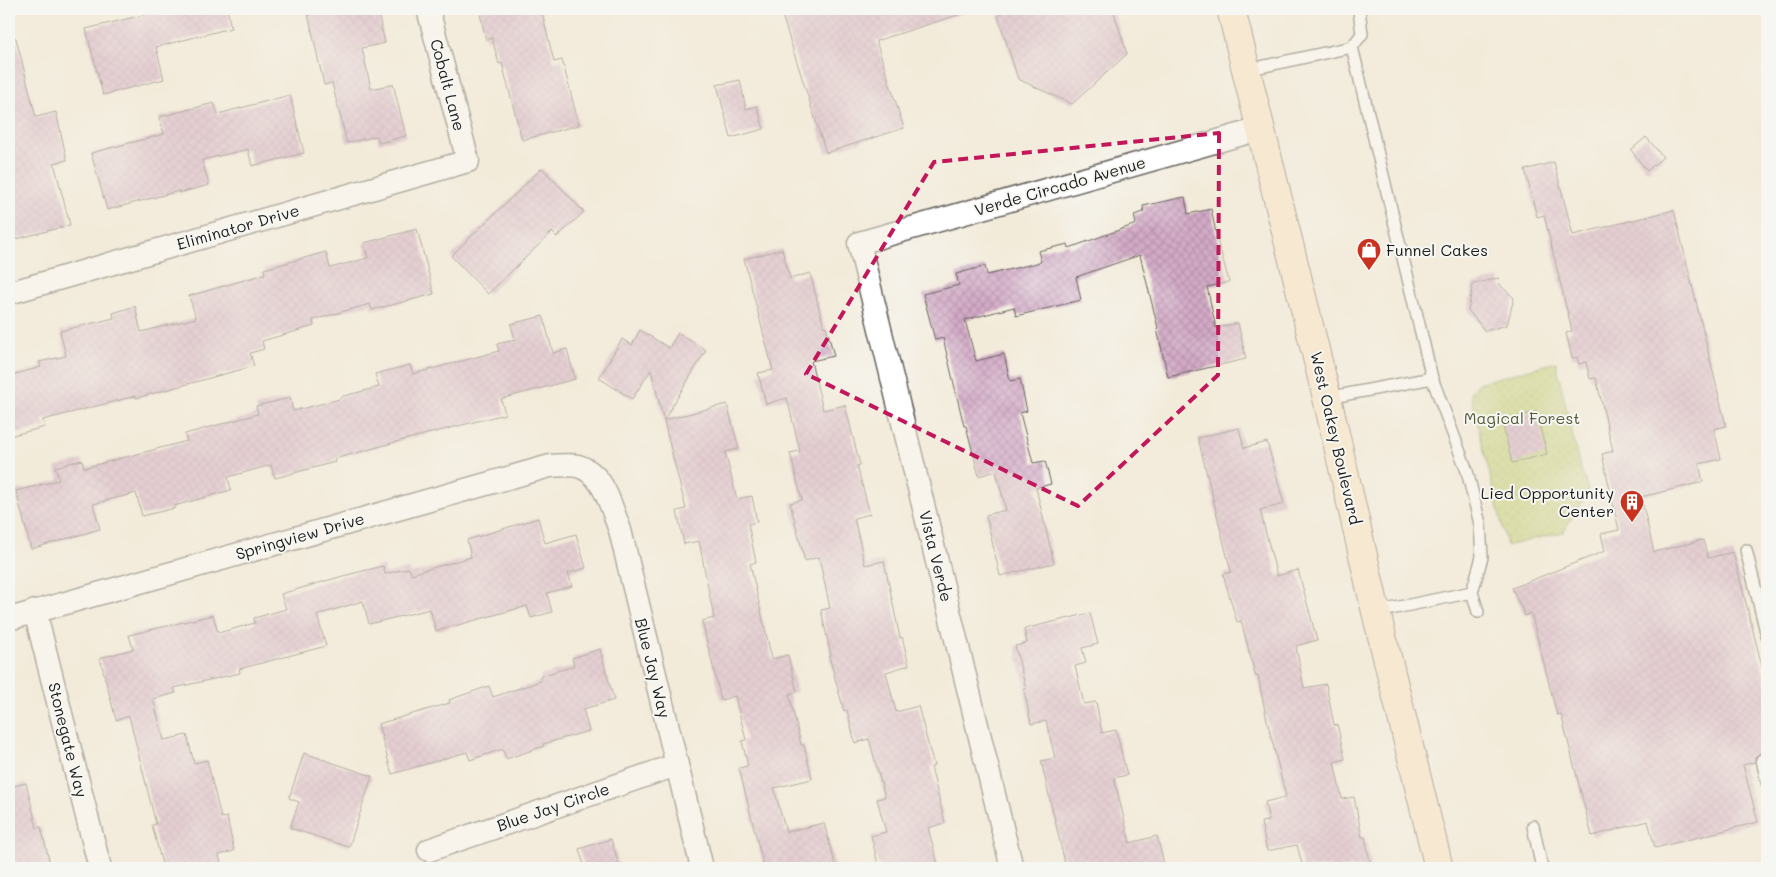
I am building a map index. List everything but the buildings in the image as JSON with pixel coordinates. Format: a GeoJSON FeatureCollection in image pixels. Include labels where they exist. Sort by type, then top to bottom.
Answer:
{"type":"FeatureCollection","features":[{"type":"Feature","properties":{"kind":"main road","name":"West Oakey Boulevard"},"geometry":{"type":"LineString","coordinates":[[1231,9],[1327,398],[1376,612],[1439,868]]}},
{"type":"Feature","properties":{"kind":"street","name":"Cobalt Lane"},"geometry":{"type":"LineString","coordinates":[[428,9],[468,161]]}},
{"type":"Feature","properties":{"kind":"street","name":"Verde Circado Avenue"},"geometry":{"type":"LineString","coordinates":[[859,243],[1260,128]]}},
{"type":"Feature","properties":{"kind":"street","name":"Eliminator Drive"},"geometry":{"type":"LineString","coordinates":[[9,293],[468,161]]}},
{"type":"Feature","properties":{"kind":"street","name":"Vista Verde"},"geometry":{"type":"LineString","coordinates":[[859,243],[1012,868]]}},
{"type":"Feature","properties":{"kind":"street","name":"Springview Drive"},"geometry":{"type":"LineString","coordinates":[[9,619],[550,466],[578,466],[591,474]]}},
{"type":"Feature","properties":{"kind":"street","name":"Blue Jay Way"},"geometry":{"type":"LineString","coordinates":[[591,474],[602,484],[620,530],[702,868]]}},
{"type":"Feature","properties":{"kind":"street","name":"Stonegate Way"},"geometry":{"type":"LineString","coordinates":[[35,611],[100,868]]}},
{"type":"Feature","properties":{"kind":"street","name":"Blue Jay Circle"},"geometry":{"type":"LineString","coordinates":[[429,850],[676,765]]}},
{"type":"Feature","properties":{"kind":"lane"},"geometry":{"type":"LineString","coordinates":[[1246,70],[1352,47],[1362,34],[1359,9]]}},
{"type":"Feature","properties":{"kind":"lane"},"geometry":{"type":"LineString","coordinates":[[1352,47],[1432,378],[1467,470],[1480,524],[1482,557],[1472,592],[1478,612]]}},
{"type":"Feature","properties":{"kind":"lane"},"geometry":{"type":"LineString","coordinates":[[1327,398],[1432,378]]}},
{"type":"Feature","properties":{"kind":"lane"},"geometry":{"type":"LineString","coordinates":[[1746,550],[1767,636]]}},
{"type":"Feature","properties":{"kind":"lane"},"geometry":{"type":"LineString","coordinates":[[1376,612],[1472,592]]}},
{"type":"Feature","properties":{"kind":"lane"},"geometry":{"type":"LineString","coordinates":[[1762,760],[1767,782]]}},
{"type":"Feature","properties":{"kind":"lane"},"geometry":{"type":"LineString","coordinates":[[1533,826],[1542,868]]}},
{"type":"Feature","properties":{"kind":"highlighted area"},"geometry":{"type":"Polygon","coordinates":[[[1219,133],[1218,375],[1078,506],[806,374],[934,162],[1219,133]]]}},
{"type":"Feature","properties":{"kind":"green space","name":"Magical Forest"},"geometry":{"type":"Polygon","coordinates":[[[1556,362],[1579,464],[1589,491],[1563,532],[1507,546],[1470,393],[1478,383],[1556,362]]]}},
{"type":"Feature","properties":{"kind":"place","name":"Funnel Cakes"},"geometry":{"type":"Point","coordinates":[1369,271]}},
{"type":"Feature","properties":{"kind":"place","name":"Lied Opportunity Center"},"geometry":{"type":"Point","coordinates":[1632,523]}}]}
